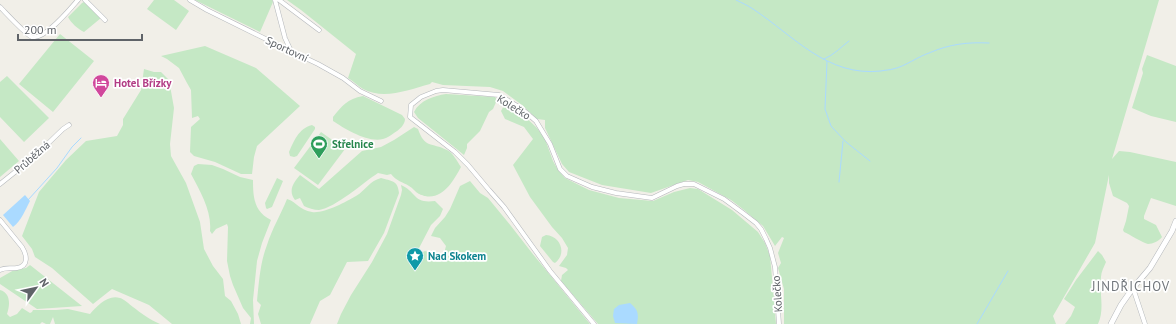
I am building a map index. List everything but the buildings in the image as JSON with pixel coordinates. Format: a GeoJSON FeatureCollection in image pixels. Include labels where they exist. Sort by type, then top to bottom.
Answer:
{"type":"FeatureCollection","features":[{"type":"Feature","properties":{"kind":"street"},"geometry":{"type":"LineString","coordinates":[[0,7],[26,33],[32,37],[37,37],[51,28],[78,0]]}},
{"type":"Feature","properties":{"kind":"street"},"geometry":{"type":"LineString","coordinates":[[85,0],[105,20]]}},
{"type":"Feature","properties":{"kind":"street","name":"Sportovní"},"geometry":{"type":"LineString","coordinates":[[190,0],[207,10],[318,64],[343,78],[360,91],[381,101]]}},
{"type":"Feature","properties":{"kind":"street"},"geometry":{"type":"LineString","coordinates":[[275,0],[285,38],[292,51]]}},
{"type":"Feature","properties":{"kind":"street"},"geometry":{"type":"LineString","coordinates":[[280,0],[319,30]]}},
{"type":"Feature","properties":{"kind":"street","name":"Kolečko"},"geometry":{"type":"LineString","coordinates":[[594,324],[550,271],[516,222],[468,165],[455,152],[410,117],[411,105],[416,100],[428,94],[443,90],[499,95],[522,109],[536,121],[550,144],[560,169],[567,176],[592,187],[616,193],[652,198],[677,186],[694,184],[724,199],[756,223],[766,239],[775,267],[779,324]]}},
{"type":"Feature","properties":{"kind":"street","name":"Průběžná"},"geometry":{"type":"LineString","coordinates":[[0,184],[35,156],[69,125]]}},
{"type":"Feature","properties":{"kind":"street"},"geometry":{"type":"LineString","coordinates":[[0,220],[22,247],[27,258],[25,263],[21,266],[15,268],[4,268],[0,270]]}},
{"type":"Feature","properties":{"kind":"street"},"geometry":{"type":"LineString","coordinates":[[1111,324],[1121,305],[1150,268],[1172,231],[1176,221]]}},
{"type":"Feature","properties":{"kind":"street"},"geometry":{"type":"LineString","coordinates":[[1133,288],[1145,324]]}},
{"type":"Feature","properties":{"kind":"green space"},"geometry":{"type":"Polygon","coordinates":[[[154,0],[174,0],[189,11],[176,30],[147,9],[154,0]]]}},
{"type":"Feature","properties":{"kind":"green space"},"geometry":{"type":"Polygon","coordinates":[[[195,0],[272,0],[273,2],[260,32],[195,0]]]}},
{"type":"Feature","properties":{"kind":"green space"},"geometry":{"type":"Polygon","coordinates":[[[287,0],[1159,0],[1112,159],[1119,151],[1176,162],[1176,206],[1151,198],[1144,219],[1156,225],[1162,237],[1158,241],[1152,243],[1148,244],[1143,242],[1124,232],[1123,230],[1129,206],[1127,203],[1113,196],[1109,183],[1109,175],[1095,243],[1053,316],[1056,324],[784,324],[784,289],[778,268],[781,263],[778,253],[784,238],[782,237],[775,246],[763,226],[731,200],[698,182],[688,180],[651,193],[602,185],[569,172],[562,164],[545,128],[545,120],[537,119],[522,105],[503,91],[490,87],[443,85],[432,82],[413,89],[388,94],[379,94],[363,89],[348,78],[356,54],[287,0]]]}},
{"type":"Feature","properties":{"kind":"green space"},"geometry":{"type":"Polygon","coordinates":[[[84,2],[101,18],[84,32],[75,26],[68,17],[84,2]]]}},
{"type":"Feature","properties":{"kind":"green space"},"geometry":{"type":"Polygon","coordinates":[[[60,34],[94,61],[53,112],[19,84],[60,34]]]}},
{"type":"Feature","properties":{"kind":"green space"},"geometry":{"type":"Polygon","coordinates":[[[205,46],[256,68],[300,106],[257,146],[252,174],[241,174],[215,162],[194,156],[190,152],[191,127],[200,119],[198,116],[192,118],[191,90],[179,68],[161,56],[205,46]]]}},
{"type":"Feature","properties":{"kind":"green space"},"geometry":{"type":"Polygon","coordinates":[[[1147,55],[1176,66],[1176,122],[1151,116],[1132,108],[1147,55]]]}},
{"type":"Feature","properties":{"kind":"green space"},"geometry":{"type":"Polygon","coordinates":[[[144,69],[154,72],[161,72],[169,80],[174,108],[170,144],[171,156],[186,183],[200,222],[204,249],[213,266],[223,279],[225,296],[231,301],[238,314],[241,324],[172,324],[149,305],[112,289],[93,304],[52,268],[35,257],[32,249],[22,236],[39,192],[66,160],[86,141],[117,136],[123,125],[123,119],[141,90],[144,69]]]}},
{"type":"Feature","properties":{"kind":"green space"},"geometry":{"type":"Polygon","coordinates":[[[7,76],[49,118],[24,142],[0,117],[0,82],[7,76]]]}},
{"type":"Feature","properties":{"kind":"green space"},"geometry":{"type":"Polygon","coordinates":[[[446,94],[495,97],[497,100],[493,109],[489,112],[480,131],[467,144],[464,155],[418,118],[414,112],[420,104],[432,97],[446,94]]]}},
{"type":"Feature","properties":{"kind":"green space"},"geometry":{"type":"Polygon","coordinates":[[[363,96],[402,115],[405,119],[403,125],[387,137],[377,140],[357,134],[333,121],[333,117],[345,104],[357,97],[363,96]]]}},
{"type":"Feature","properties":{"kind":"green space"},"geometry":{"type":"Polygon","coordinates":[[[506,102],[517,109],[537,128],[545,139],[558,170],[565,178],[589,190],[619,198],[653,201],[674,192],[690,188],[698,189],[732,210],[758,232],[765,243],[770,256],[776,324],[598,324],[561,281],[562,275],[568,270],[559,266],[567,255],[568,248],[530,197],[513,165],[533,139],[524,127],[505,119],[501,111],[506,102]]]}},
{"type":"Feature","properties":{"kind":"green space"},"geometry":{"type":"Polygon","coordinates":[[[312,125],[315,129],[297,156],[290,156],[289,152],[297,136],[303,129],[312,125]]]}},
{"type":"Feature","properties":{"kind":"green space"},"geometry":{"type":"Polygon","coordinates":[[[414,127],[418,129],[423,140],[429,144],[449,151],[461,167],[447,188],[437,195],[424,196],[397,180],[391,174],[387,175],[378,173],[341,200],[333,205],[319,210],[304,206],[300,198],[295,200],[293,197],[292,187],[300,175],[319,189],[362,151],[381,147],[414,127]]]}},
{"type":"Feature","properties":{"kind":"green space","name":"Střelnice"},"geometry":{"type":"Polygon","coordinates":[[[321,132],[345,149],[318,185],[294,168],[321,132]]]}},
{"type":"Feature","properties":{"kind":"green space"},"geometry":{"type":"Polygon","coordinates":[[[0,139],[19,161],[0,177],[0,139]]]}},
{"type":"Feature","properties":{"kind":"green space"},"geometry":{"type":"Polygon","coordinates":[[[198,164],[212,165],[240,177],[253,180],[254,198],[258,208],[265,217],[271,220],[257,261],[253,300],[254,324],[250,324],[251,318],[243,308],[230,276],[227,261],[227,224],[216,229],[212,234],[210,231],[207,209],[191,174],[194,166],[198,164]]]}},
{"type":"Feature","properties":{"kind":"green space"},"geometry":{"type":"Polygon","coordinates":[[[277,178],[283,181],[272,207],[267,209],[265,203],[277,178]]]}},
{"type":"Feature","properties":{"kind":"green space"},"geometry":{"type":"Polygon","coordinates":[[[381,178],[396,183],[399,193],[384,233],[368,261],[347,262],[330,295],[320,301],[310,324],[261,324],[258,314],[261,305],[257,301],[261,266],[269,239],[287,199],[308,211],[322,211],[352,198],[359,194],[370,183],[381,178]]]}},
{"type":"Feature","properties":{"kind":"green space"},"geometry":{"type":"Polygon","coordinates":[[[470,181],[480,193],[488,198],[590,324],[337,324],[351,295],[372,262],[387,234],[401,195],[401,185],[419,199],[423,201],[435,201],[443,209],[440,216],[431,225],[417,252],[425,251],[443,257],[446,246],[440,238],[431,236],[435,228],[450,209],[460,186],[470,181]]]}},
{"type":"Feature","properties":{"kind":"green space"},"geometry":{"type":"Polygon","coordinates":[[[546,235],[551,236],[559,242],[561,246],[561,255],[555,263],[540,246],[542,237],[546,235]]]}},
{"type":"Feature","properties":{"kind":"green space"},"geometry":{"type":"Polygon","coordinates":[[[1098,251],[1106,262],[1101,275],[1101,313],[1098,324],[1065,324],[1075,307],[1064,299],[1098,251]]]}},
{"type":"Feature","properties":{"kind":"green space"},"geometry":{"type":"Polygon","coordinates":[[[30,265],[82,306],[37,309],[0,284],[0,278],[14,270],[26,268],[30,265]]]}},
{"type":"Feature","properties":{"kind":"green space"},"geometry":{"type":"Polygon","coordinates":[[[0,290],[8,297],[9,307],[7,314],[10,317],[17,314],[22,308],[30,313],[33,310],[68,309],[90,314],[107,299],[116,297],[123,299],[146,316],[160,324],[55,324],[53,317],[50,324],[42,322],[40,324],[0,324],[0,290]]]}},
{"type":"Feature","properties":{"kind":"water"},"geometry":{"type":"Polygon","coordinates":[[[25,195],[30,201],[21,218],[13,227],[3,215],[25,195]]]}},
{"type":"Feature","properties":{"kind":"water"},"geometry":{"type":"Polygon","coordinates":[[[630,303],[637,312],[637,324],[615,323],[613,316],[614,309],[619,305],[630,303]]]}},
{"type":"Feature","properties":{"kind":"waterway"},"geometry":{"type":"LineString","coordinates":[[736,0],[753,9],[812,52],[844,68],[862,71],[881,71],[893,69],[937,50],[951,46],[966,43],[989,43]]}},
{"type":"Feature","properties":{"kind":"waterway"},"geometry":{"type":"LineString","coordinates":[[824,59],[849,41]]}},
{"type":"Feature","properties":{"kind":"waterway"},"geometry":{"type":"LineString","coordinates":[[827,61],[825,109],[831,126],[846,142],[870,161]]}},
{"type":"Feature","properties":{"kind":"waterway"},"geometry":{"type":"LineString","coordinates":[[28,200],[57,168],[72,147],[81,138]]}},
{"type":"Feature","properties":{"kind":"waterway"},"geometry":{"type":"LineString","coordinates":[[839,182],[843,141]]}},
{"type":"Feature","properties":{"kind":"waterway"},"geometry":{"type":"LineString","coordinates":[[977,324],[1008,271]]}},
{"type":"Feature","properties":{"kind":"place","name":"Hotel Břízky"},"geometry":{"type":"Point","coordinates":[101,98]}},
{"type":"Feature","properties":{"kind":"place","name":"Střelnice"},"geometry":{"type":"Point","coordinates":[319,159]}},
{"type":"Feature","properties":{"kind":"place","name":"Nad Skokem"},"geometry":{"type":"Point","coordinates":[415,271]}},
{"type":"Feature","properties":{"kind":"district","name":"JINDŘICHOV"},"geometry":{"type":"Point","coordinates":[1131,286]}}]}
